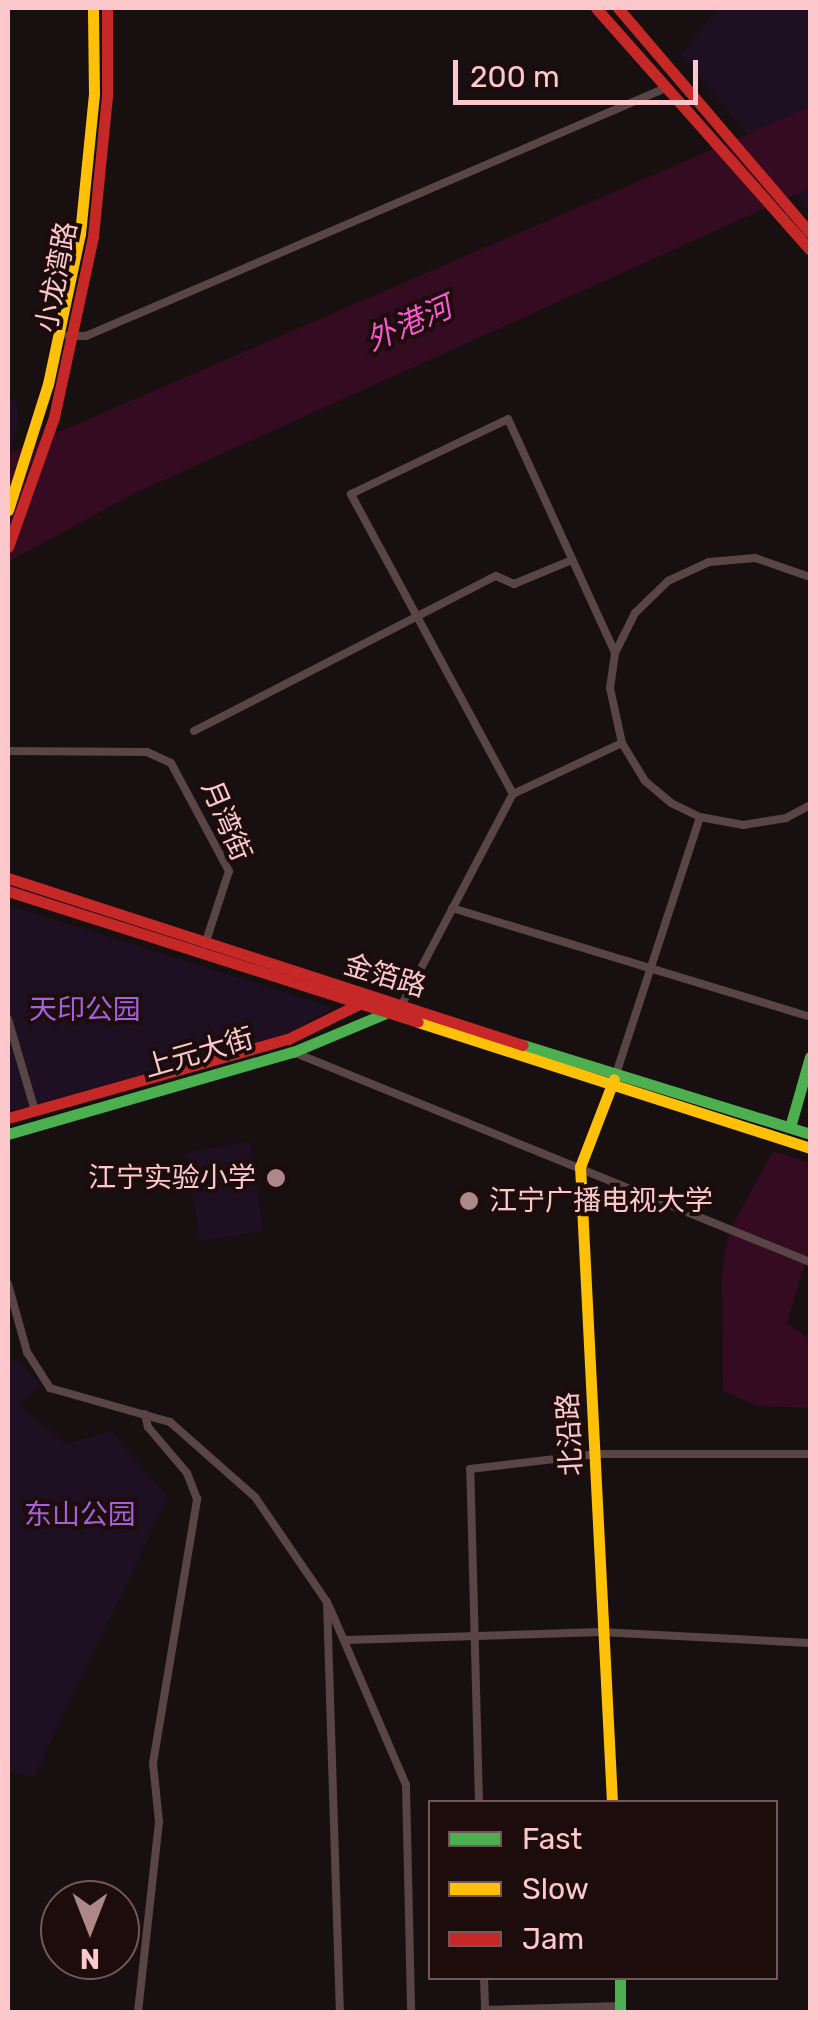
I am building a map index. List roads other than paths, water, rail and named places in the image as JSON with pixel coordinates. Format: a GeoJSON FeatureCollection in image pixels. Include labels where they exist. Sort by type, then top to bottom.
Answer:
{"type":"FeatureCollection","features":[{"type":"Feature","properties":{"kind":"main road","name":"小龙湾路"},"geometry":{"type":"LineString","coordinates":[[65,335],[94,94],[94,8]]}},
{"type":"Feature","properties":{"kind":"main road","name":"小龙湾路"},"geometry":{"type":"LineString","coordinates":[[8,548],[93,236],[108,95],[107,8]]}},
{"type":"Feature","properties":{"kind":"main road"},"geometry":{"type":"LineString","coordinates":[[596,8],[691,115],[800,227]]}},
{"type":"Feature","properties":{"kind":"main road"},"geometry":{"type":"LineString","coordinates":[[618,8],[800,227],[810,250]]}},
{"type":"Feature","properties":{"kind":"main road","name":"小龙湾路"},"geometry":{"type":"LineString","coordinates":[[8,510],[54,386]]}},
{"type":"Feature","properties":{"kind":"main road","name":"金箔路"},"geometry":{"type":"LineString","coordinates":[[8,878],[375,1000],[749,1117]]}},
{"type":"Feature","properties":{"kind":"main road","name":"金箔路"},"geometry":{"type":"LineString","coordinates":[[8,890],[382,1016],[614,1077]]}},
{"type":"Feature","properties":{"kind":"main road","name":"上元大街"},"geometry":{"type":"LineString","coordinates":[[8,1118],[288,1040],[353,1006],[375,1000]]}},
{"type":"Feature","properties":{"kind":"main road","name":"上元大街"},"geometry":{"type":"LineString","coordinates":[[8,1134],[293,1052],[400,1008]]}},
{"type":"Feature","properties":{"kind":"main road"},"geometry":{"type":"LineString","coordinates":[[790,1128],[810,1057]]}},
{"type":"Feature","properties":{"kind":"main road","name":"北沿路"},"geometry":{"type":"LineString","coordinates":[[612,1800],[600,1632],[598,1454],[580,1167],[614,1077]]}},
{"type":"Feature","properties":{"kind":"main road"},"geometry":{"type":"LineString","coordinates":[[749,1117],[810,1134]]}},
{"type":"Feature","properties":{"kind":"main road"},"geometry":{"type":"LineString","coordinates":[[749,1117],[810,1148]]}},
{"type":"Feature","properties":{"kind":"main road"},"geometry":{"type":"LineString","coordinates":[[620,1980],[620,2010]]}},
{"type":"Feature","properties":{"kind":"street"},"geometry":{"type":"LineString","coordinates":[[65,335],[668,87]]}},
{"type":"Feature","properties":{"kind":"street"},"geometry":{"type":"LineString","coordinates":[[513,794],[351,494],[508,419],[615,653]]}},
{"type":"Feature","properties":{"kind":"street"},"geometry":{"type":"LineString","coordinates":[[810,577],[755,558],[709,562],[668,581],[635,612],[615,653],[610,688],[622,743],[645,782],[700,817],[743,824],[786,818],[810,805]]}},
{"type":"Feature","properties":{"kind":"street"},"geometry":{"type":"LineString","coordinates":[[194,731],[496,576],[514,584],[572,560]]}},
{"type":"Feature","properties":{"kind":"street"},"geometry":{"type":"LineString","coordinates":[[400,1008],[513,794],[622,743]]}},
{"type":"Feature","properties":{"kind":"street","name":"月湾街"},"geometry":{"type":"LineString","coordinates":[[8,751],[147,752],[171,763],[228,871],[205,944]]}},
{"type":"Feature","properties":{"kind":"street"},"geometry":{"type":"LineString","coordinates":[[614,1077],[700,817]]}},
{"type":"Feature","properties":{"kind":"street"},"geometry":{"type":"LineString","coordinates":[[452,908],[653,966],[810,1017]]}},
{"type":"Feature","properties":{"kind":"street"},"geometry":{"type":"LineString","coordinates":[[8,1019],[39,1124]]}},
{"type":"Feature","properties":{"kind":"street"},"geometry":{"type":"LineString","coordinates":[[293,1052],[810,1261]]}},
{"type":"Feature","properties":{"kind":"street"},"geometry":{"type":"LineString","coordinates":[[8,1284],[28,1352],[50,1388],[170,1422],[255,1497],[327,1602],[406,1785],[411,2012]]}},
{"type":"Feature","properties":{"kind":"street"},"geometry":{"type":"LineString","coordinates":[[138,2012],[159,1822],[153,1763],[197,1500],[187,1473],[148,1427],[145,1414]]}},
{"type":"Feature","properties":{"kind":"street"},"geometry":{"type":"LineString","coordinates":[[479,1800],[470,1468],[598,1454],[810,1454]]}},
{"type":"Feature","properties":{"kind":"street"},"geometry":{"type":"LineString","coordinates":[[327,1602],[340,2012]]}},
{"type":"Feature","properties":{"kind":"street"},"geometry":{"type":"LineString","coordinates":[[346,1640],[600,1632],[810,1643]]}},
{"type":"Feature","properties":{"kind":"street"},"geometry":{"type":"LineString","coordinates":[[484,1980],[485,2010],[620,2010]]}},
{"type":"Feature","properties":{"kind":"water","name":"外港河"},"geometry":{"type":"Polygon","coordinates":[[[810,107],[810,188],[135,493],[8,562],[8,454],[810,107]]]}},
{"type":"Feature","properties":{"kind":"water"},"geometry":{"type":"Polygon","coordinates":[[[773,1151],[810,1163],[810,1247],[787,1323],[810,1340],[810,1408],[757,1406],[723,1391],[722,1271],[729,1232],[773,1151]]]}},
{"type":"Feature","properties":{"kind":"place","name":"江宁实验小学"},"geometry":{"type":"Point","coordinates":[276,1178]}},
{"type":"Feature","properties":{"kind":"place","name":"江宁广播电视大学"},"geometry":{"type":"Point","coordinates":[469,1201]}},
{"type":"Feature","properties":{"kind":"park label","name":"天印公园"},"geometry":{"type":"Point","coordinates":[85,1010]}},
{"type":"Feature","properties":{"kind":"park label","name":"东山公园"},"geometry":{"type":"Point","coordinates":[80,1515]}}]}
